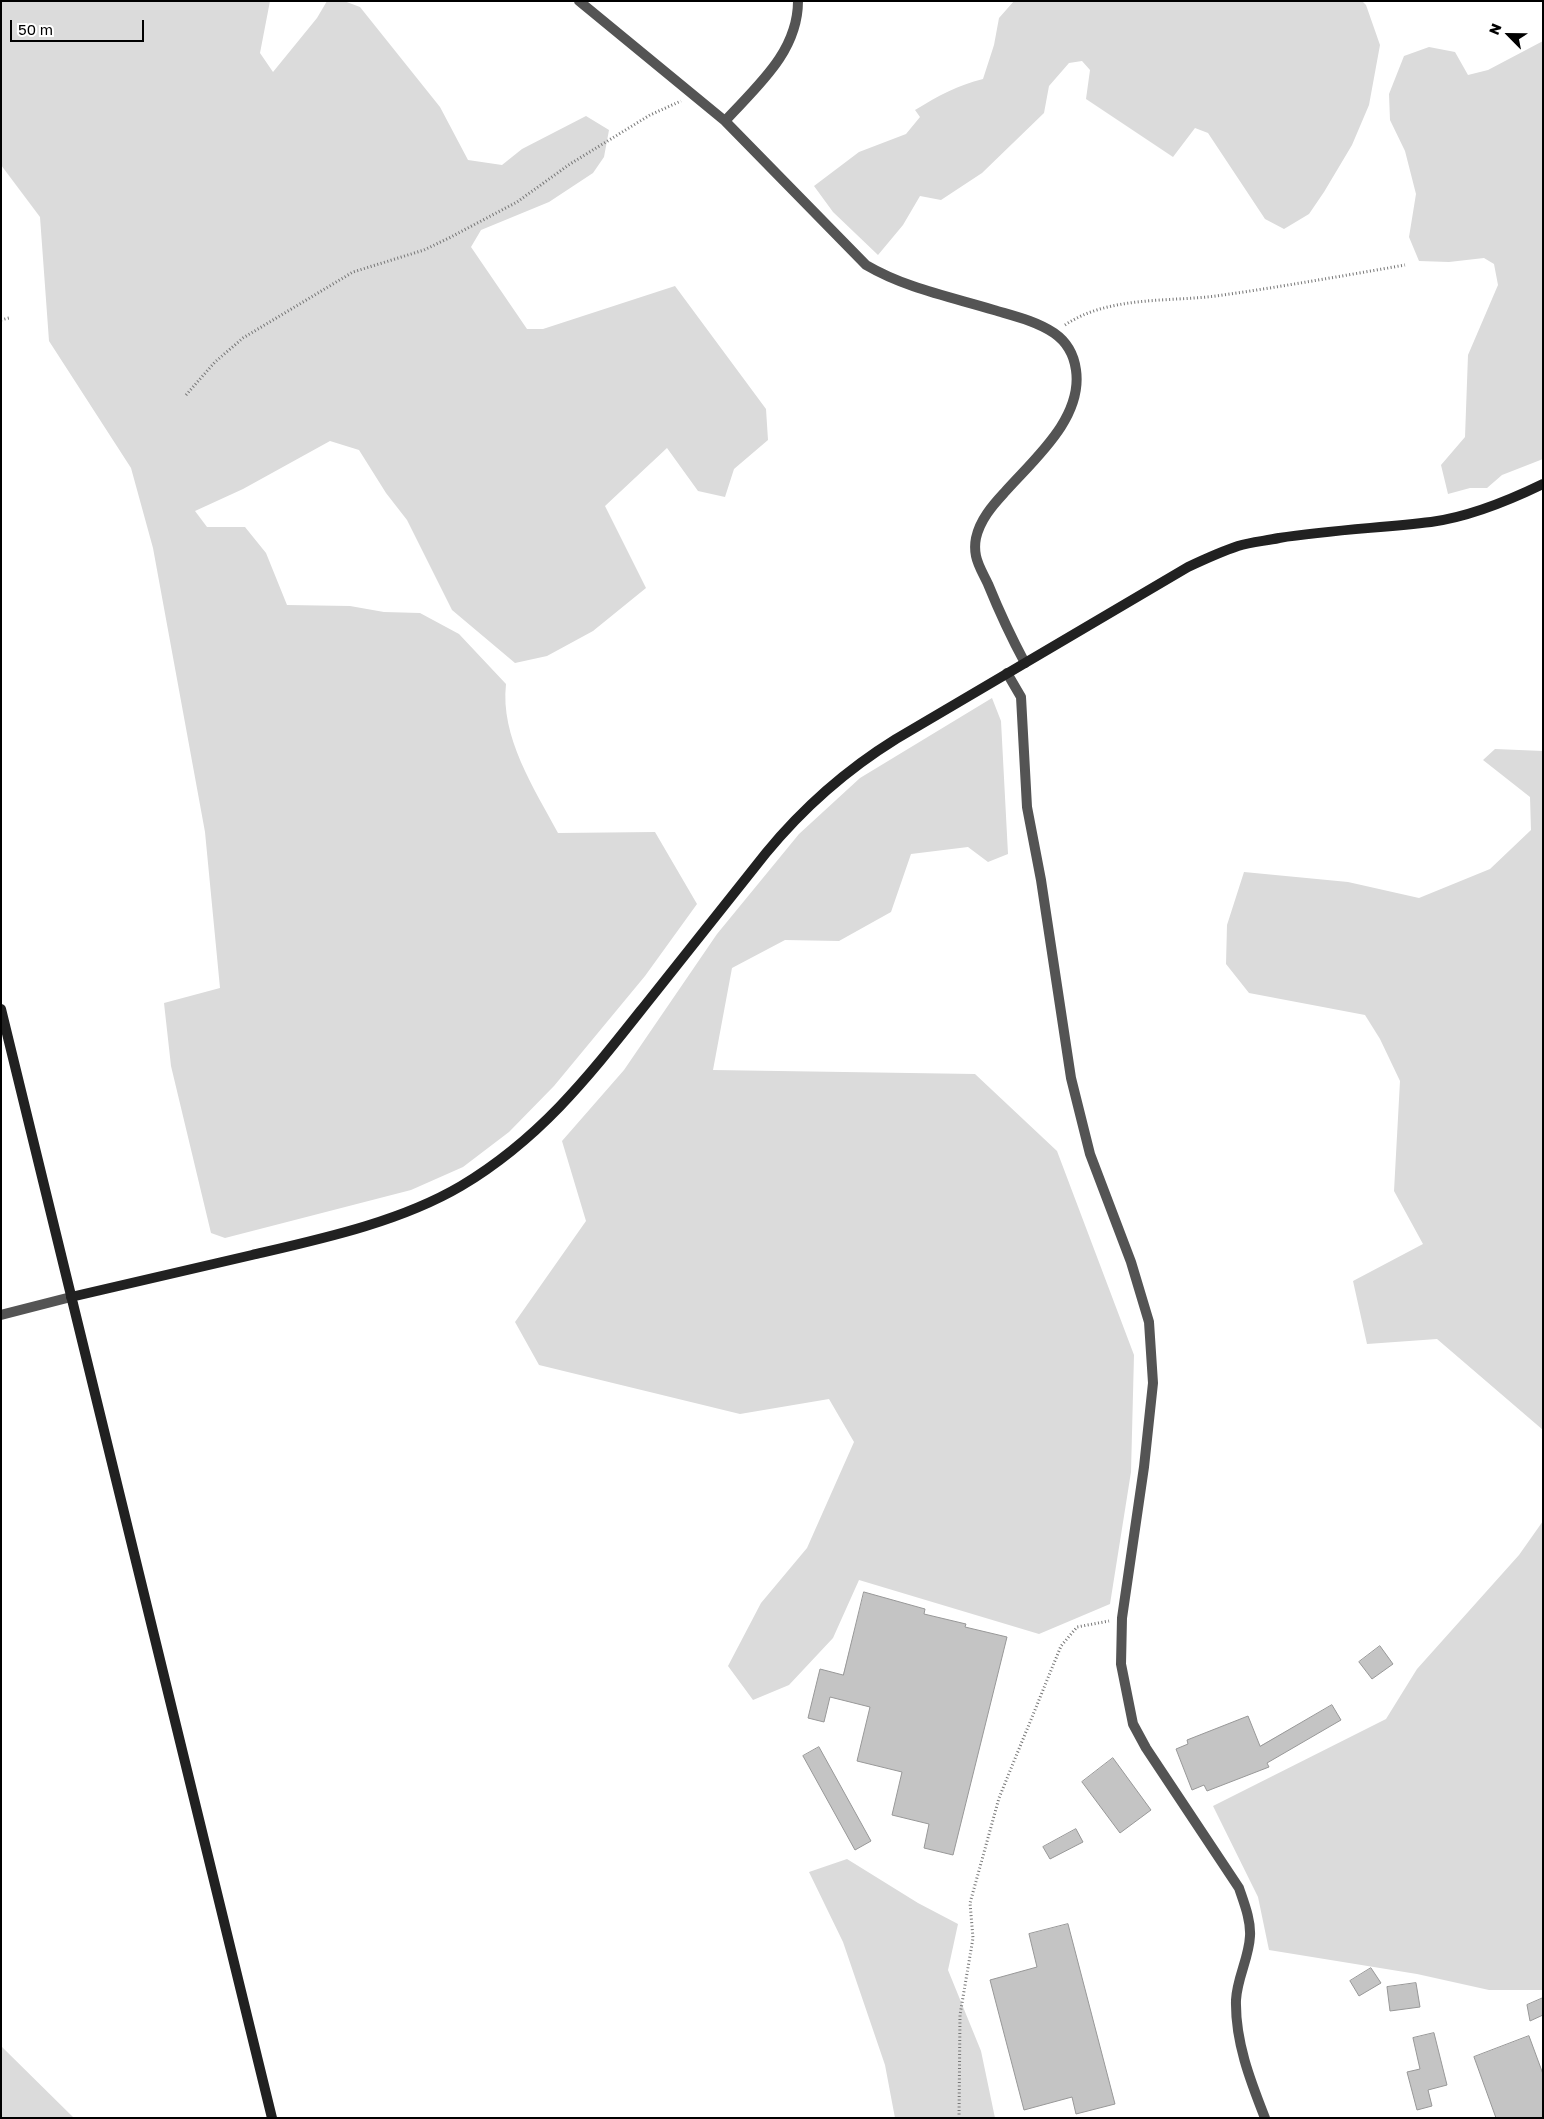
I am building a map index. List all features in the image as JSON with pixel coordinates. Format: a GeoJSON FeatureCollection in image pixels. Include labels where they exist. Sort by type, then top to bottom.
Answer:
{"type":"FeatureCollection","features":[{"type":"Feature","properties":{"kind":"street"},"geometry":{"type":"LineString","coordinates":[[579,1],[724,121],[866,264],[887,277],[1031,321],[1054,333],[1066,344],[1075,358],[1077,377],[1068,417],[1058,432],[992,506],[982,521],[976,538],[976,556],[1003,622],[1025,663]]}},
{"type":"Feature","properties":{"kind":"street"},"geometry":{"type":"LineString","coordinates":[[724,121],[772,70],[784,52],[792,35],[798,12],[798,1]]}},
{"type":"Feature","properties":{"kind":"street"},"geometry":{"type":"LineString","coordinates":[[1,1315],[302,1244],[412,1210],[443,1195],[496,1163],[535,1132],[585,1081],[790,823],[862,760],[1188,567],[1215,554],[1239,546],[1305,534],[1432,522],[1514,498],[1543,484]]}},
{"type":"Feature","properties":{"kind":"street"},"geometry":{"type":"LineString","coordinates":[[1007,673],[1021,697],[1027,807],[1041,880],[1071,1078],[1090,1154],[1131,1262],[1149,1322],[1153,1383],[1144,1467],[1122,1618],[1122,1664],[1133,1724],[1146,1748],[1239,1888],[1247,1913],[1250,1937],[1236,1997],[1236,2024],[1243,2055],[1265,2118]]}},
{"type":"Feature","properties":{"kind":"street"},"geometry":{"type":"LineString","coordinates":[[1,1009],[272,2118]]}},
{"type":"Feature","properties":{"kind":"path"},"geometry":{"type":"LineString","coordinates":[[186,396],[215,362],[243,338],[353,272],[424,250],[449,238],[517,202],[570,164],[650,115],[693,95]]}},
{"type":"Feature","properties":{"kind":"path"},"geometry":{"type":"LineString","coordinates":[[1054,333],[1078,316],[1114,306],[1216,296],[1405,265]]}},
{"type":"Feature","properties":{"kind":"path"},"geometry":{"type":"LineString","coordinates":[[1,320],[9,318]]}},
{"type":"Feature","properties":{"kind":"path"},"geometry":{"type":"LineString","coordinates":[[959,2118],[960,2015],[973,1938],[970,1903],[1000,1798],[1061,1646],[1077,1627],[1122,1618]]}},
{"type":"Feature","properties":{"kind":"shaded area"},"geometry":{"type":"Polygon","coordinates":[[[1,1],[270,1],[260,53],[273,72],[317,18],[327,1],[344,1],[360,7],[440,107],[468,160],[502,165],[522,149],[586,116],[609,130],[604,157],[593,173],[549,202],[481,230],[471,247],[527,329],[543,329],[675,286],[766,409],[768,440],[734,469],[725,497],[698,491],[667,448],[605,506],[646,588],[593,631],[547,656],[515,663],[452,610],[407,520],[386,493],[359,450],[330,441],[243,489],[195,511],[207,527],[245,527],[266,553],[287,605],[350,606],[384,612],[420,613],[459,634],[506,684],[508,723],[513,743],[529,780],[558,833],[655,832],[697,904],[645,976],[554,1086],[509,1132],[463,1167],[411,1190],[225,1238],[211,1233],[171,1066],[164,1003],[220,988],[205,832],[153,548],[131,468],[49,341],[40,217],[1,165],[1,1]]]}},
{"type":"Feature","properties":{"kind":"shaded area"},"geometry":{"type":"Polygon","coordinates":[[[1014,1],[1362,1],[1366,5],[1380,45],[1369,105],[1352,145],[1309,214],[1284,229],[1265,219],[1208,133],[1195,128],[1173,157],[1086,99],[1090,70],[1082,61],[1069,63],[1049,86],[1044,113],[982,173],[941,200],[920,196],[903,225],[878,255],[833,212],[814,186],[859,152],[906,134],[920,117],[915,110],[965,84],[983,79],[994,45],[999,18],[1014,1]]]}},
{"type":"Feature","properties":{"kind":"shaded area"},"geometry":{"type":"Polygon","coordinates":[[[1543,41],[1543,459],[1502,475],[1487,488],[1470,488],[1448,494],[1441,465],[1465,437],[1468,355],[1498,285],[1494,264],[1484,258],[1449,262],[1419,261],[1409,237],[1416,194],[1405,151],[1390,120],[1389,94],[1404,56],[1429,47],[1455,52],[1468,75],[1488,70],[1543,41]]]}},
{"type":"Feature","properties":{"kind":"shaded area"},"geometry":{"type":"Polygon","coordinates":[[[992,698],[1001,721],[1008,854],[988,862],[968,847],[911,854],[891,912],[839,941],[785,940],[732,968],[713,1070],[975,1074],[1057,1151],[1134,1355],[1131,1472],[1110,1604],[1039,1634],[859,1580],[833,1638],[789,1685],[753,1700],[728,1666],[761,1603],[807,1548],[854,1442],[829,1399],[740,1414],[539,1365],[515,1322],[586,1221],[562,1141],[624,1070],[717,934],[799,834],[860,778],[992,698]]]}},
{"type":"Feature","properties":{"kind":"shaded area"},"geometry":{"type":"Polygon","coordinates":[[[1495,749],[1543,751],[1543,1430],[1437,1339],[1367,1344],[1353,1281],[1423,1244],[1394,1191],[1400,1081],[1380,1039],[1365,1015],[1249,993],[1226,964],[1227,925],[1244,872],[1348,882],[1419,898],[1490,869],[1531,830],[1530,797],[1483,760],[1495,749]]]}},
{"type":"Feature","properties":{"kind":"shaded area"},"geometry":{"type":"Polygon","coordinates":[[[1543,1521],[1543,1990],[1489,1990],[1417,1974],[1269,1950],[1258,1897],[1213,1806],[1386,1719],[1417,1669],[1519,1555],[1543,1521]]]}},
{"type":"Feature","properties":{"kind":"shaded area"},"geometry":{"type":"Polygon","coordinates":[[[847,1859],[918,1903],[958,1924],[948,1970],[981,2051],[995,2118],[895,2118],[885,2065],[843,1942],[809,1872],[847,1859]]]}},
{"type":"Feature","properties":{"kind":"shaded area"},"geometry":{"type":"Polygon","coordinates":[[[1,2046],[74,2118],[1,2118],[1,2046]]]}},
{"type":"Feature","properties":{"kind":"building"},"geometry":{"type":"Polygon","coordinates":[[[864,1592],[925,1609],[924,1614],[966,1624],[965,1627],[1007,1637],[953,1855],[924,1848],[929,1824],[892,1815],[902,1772],[857,1761],[870,1707],[830,1697],[824,1722],[808,1718],[820,1669],[843,1675],[864,1592]]]}},
{"type":"Feature","properties":{"kind":"building"},"geometry":{"type":"Polygon","coordinates":[[[1380,1646],[1393,1664],[1372,1679],[1359,1662],[1380,1646]]]}},
{"type":"Feature","properties":{"kind":"building"},"geometry":{"type":"Polygon","coordinates":[[[1332,1705],[1341,1720],[1267,1763],[1269,1767],[1207,1791],[1204,1785],[1192,1790],[1176,1749],[1188,1744],[1187,1740],[1248,1716],[1260,1746],[1332,1705]]]}},
{"type":"Feature","properties":{"kind":"building"},"geometry":{"type":"Polygon","coordinates":[[[819,1747],[871,1841],[855,1850],[803,1756],[819,1747]]]}},
{"type":"Feature","properties":{"kind":"building"},"geometry":{"type":"Polygon","coordinates":[[[1113,1758],[1151,1810],[1120,1833],[1082,1782],[1113,1758]]]}},
{"type":"Feature","properties":{"kind":"building"},"geometry":{"type":"Polygon","coordinates":[[[1076,1829],[1083,1842],[1050,1859],[1043,1847],[1076,1829]]]}},
{"type":"Feature","properties":{"kind":"building"},"geometry":{"type":"Polygon","coordinates":[[[1068,1924],[1115,2104],[1076,2114],[1072,2097],[1024,2110],[990,1980],[1037,1967],[1029,1934],[1068,1924]]]}},
{"type":"Feature","properties":{"kind":"building"},"geometry":{"type":"Polygon","coordinates":[[[1371,1968],[1381,1983],[1359,1996],[1350,1981],[1371,1968]]]}},
{"type":"Feature","properties":{"kind":"building"},"geometry":{"type":"Polygon","coordinates":[[[1416,1983],[1420,2007],[1390,2011],[1387,1987],[1416,1983]]]}},
{"type":"Feature","properties":{"kind":"building"},"geometry":{"type":"Polygon","coordinates":[[[1543,1998],[1543,2015],[1530,2021],[1527,2005],[1543,1998]]]}},
{"type":"Feature","properties":{"kind":"building"},"geometry":{"type":"Polygon","coordinates":[[[1434,2033],[1447,2085],[1428,2090],[1432,2106],[1417,2110],[1407,2072],[1420,2069],[1413,2038],[1434,2033]]]}},
{"type":"Feature","properties":{"kind":"building"},"geometry":{"type":"Polygon","coordinates":[[[1529,2036],[1543,2074],[1543,2118],[1496,2118],[1474,2057],[1529,2036]]]}}]}
